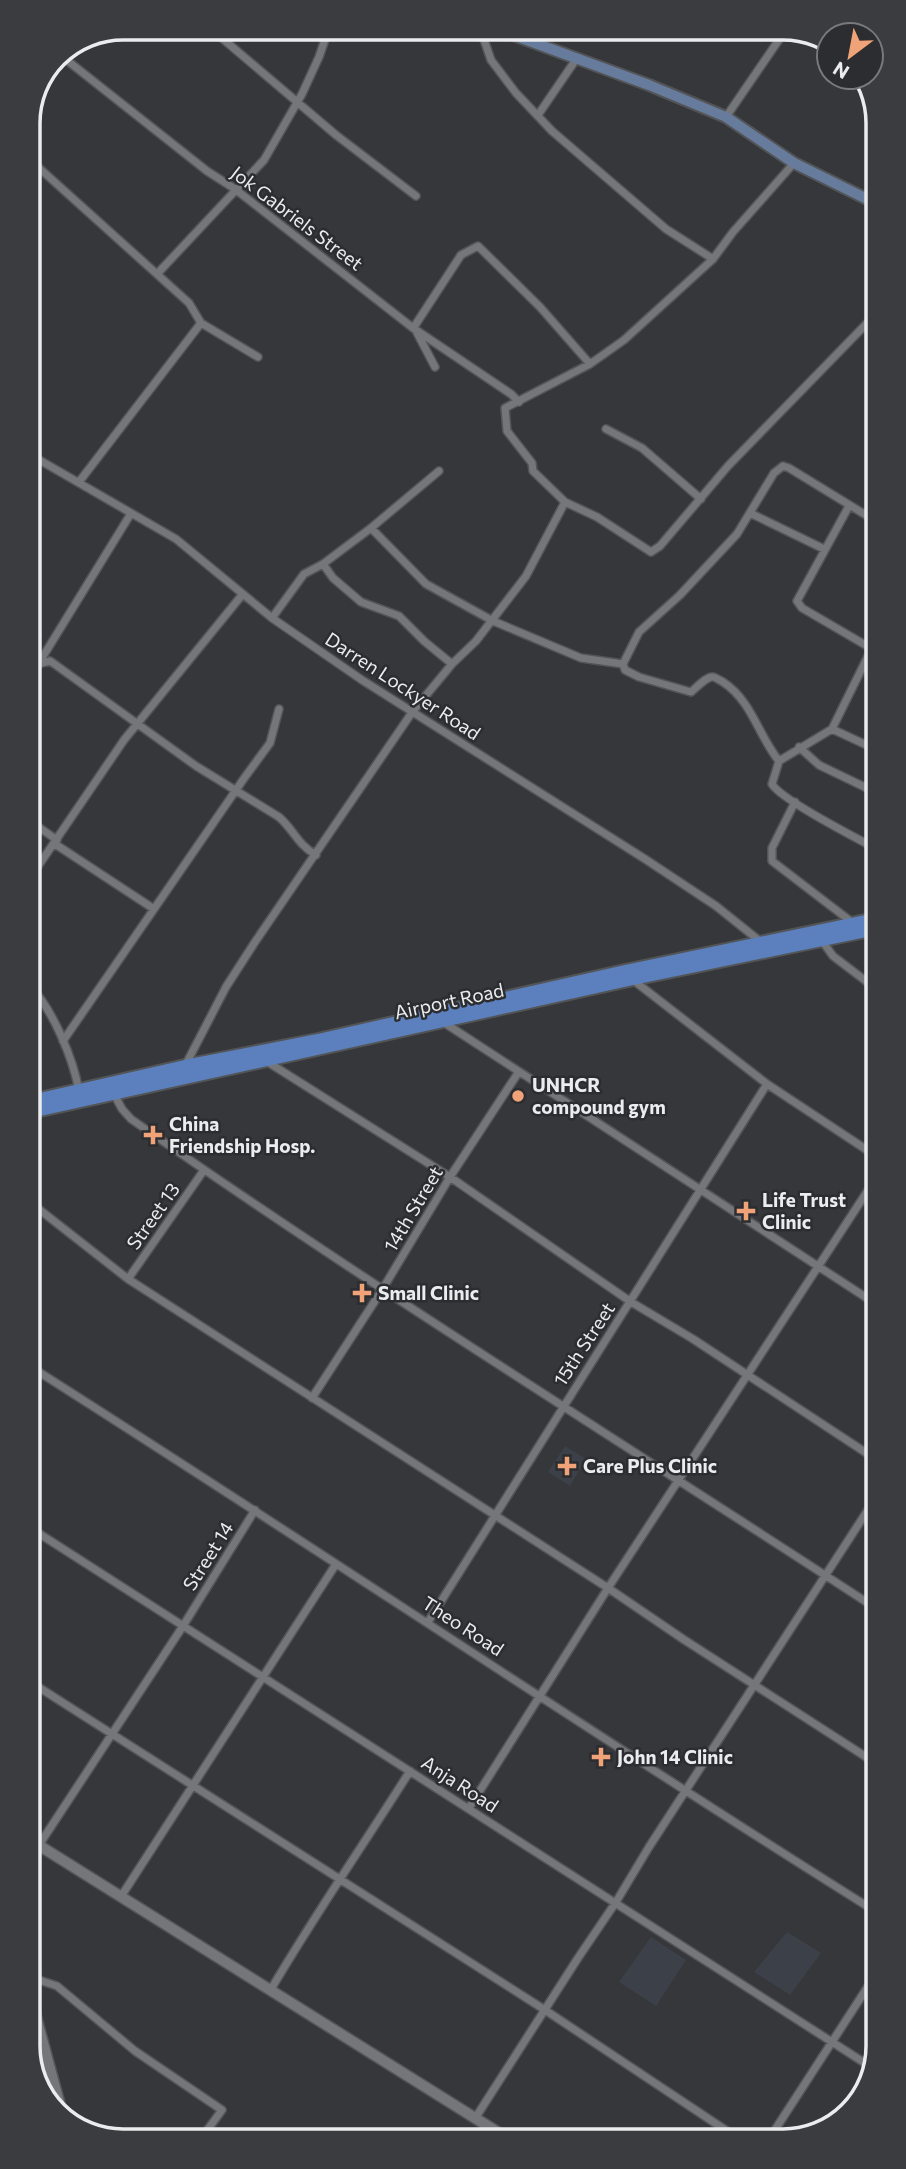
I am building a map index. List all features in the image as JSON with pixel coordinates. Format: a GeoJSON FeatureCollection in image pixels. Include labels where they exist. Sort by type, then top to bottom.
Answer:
{"type":"FeatureCollection","features":[{"type":"Feature","properties":{"kind":"main road"},"geometry":{"type":"LineString","coordinates":[[527,40],[726,117],[794,163],[866,199]]}},
{"type":"Feature","properties":{"kind":"main road","name":"Airport Road"},"geometry":{"type":"LineString","coordinates":[[40,1110],[263,1056],[818,936],[866,921]]}},
{"type":"Feature","properties":{"kind":"main road","name":"Airport Road"},"geometry":{"type":"LineString","coordinates":[[40,1099],[185,1066],[263,1056],[443,1022],[762,943],[866,930]]}},
{"type":"Feature","properties":{"kind":"street"},"geometry":{"type":"LineString","coordinates":[[224,40],[336,135],[416,196]]}},
{"type":"Feature","properties":{"kind":"street"},"geometry":{"type":"LineString","coordinates":[[157,274],[264,160],[297,102],[325,40]]}},
{"type":"Feature","properties":{"kind":"street"},"geometry":{"type":"LineString","coordinates":[[484,40],[491,60],[516,93],[538,115],[600,174],[666,229],[713,259]]}},
{"type":"Feature","properties":{"kind":"street"},"geometry":{"type":"LineString","coordinates":[[726,117],[779,40]]}},
{"type":"Feature","properties":{"kind":"street"},"geometry":{"type":"LineString","coordinates":[[538,115],[577,58]]}},
{"type":"Feature","properties":{"kind":"street","name":"Jok Gabriels Street"},"geometry":{"type":"LineString","coordinates":[[68,61],[206,171],[235,189],[413,328],[519,402]]}},
{"type":"Feature","properties":{"kind":"street"},"geometry":{"type":"LineString","coordinates":[[794,163],[733,232],[713,259],[624,340],[590,365],[505,408],[507,431],[532,463],[533,471],[565,502],[597,517],[651,552],[660,546],[728,466],[866,324]]}},
{"type":"Feature","properties":{"kind":"street"},"geometry":{"type":"LineString","coordinates":[[40,169],[189,303],[201,323],[258,357]]}},
{"type":"Feature","properties":{"kind":"street"},"geometry":{"type":"LineString","coordinates":[[435,367],[414,327],[461,255],[478,246],[540,307],[590,365]]}},
{"type":"Feature","properties":{"kind":"street"},"geometry":{"type":"LineString","coordinates":[[79,482],[201,323]]}},
{"type":"Feature","properties":{"kind":"street"},"geometry":{"type":"LineString","coordinates":[[606,429],[642,448],[701,499]]}},
{"type":"Feature","properties":{"kind":"street","name":"Darren Lockyer Road"},"geometry":{"type":"LineString","coordinates":[[40,460],[176,539],[272,618],[362,680],[716,906],[762,943]]}},
{"type":"Feature","properties":{"kind":"street"},"geometry":{"type":"LineString","coordinates":[[779,761],[766,743],[747,705],[732,688],[715,677],[709,677],[691,692],[639,677],[625,670],[623,664],[639,632],[729,543],[774,473],[783,466],[866,516]]}},
{"type":"Feature","properties":{"kind":"street"},"geometry":{"type":"LineString","coordinates":[[272,618],[304,574],[323,564],[371,528],[439,471]]}},
{"type":"Feature","properties":{"kind":"street"},"geometry":{"type":"LineString","coordinates":[[185,1066],[226,987],[413,711],[493,621],[526,576],[565,502]]}},
{"type":"Feature","properties":{"kind":"street"},"geometry":{"type":"LineString","coordinates":[[849,506],[798,598],[798,605],[866,643]]}},
{"type":"Feature","properties":{"kind":"street"},"geometry":{"type":"LineString","coordinates":[[750,513],[824,550]]}},
{"type":"Feature","properties":{"kind":"street"},"geometry":{"type":"LineString","coordinates":[[40,661],[130,514]]}},
{"type":"Feature","properties":{"kind":"street"},"geometry":{"type":"LineString","coordinates":[[371,528],[426,584],[493,621],[582,658],[623,664]]}},
{"type":"Feature","properties":{"kind":"street"},"geometry":{"type":"LineString","coordinates":[[323,564],[333,578],[361,602],[399,616],[452,664]]}},
{"type":"Feature","properties":{"kind":"street"},"geometry":{"type":"LineString","coordinates":[[40,864],[124,740],[242,595]]}},
{"type":"Feature","properties":{"kind":"street"},"geometry":{"type":"LineString","coordinates":[[40,664],[50,661],[196,766],[279,817],[289,826],[300,845],[316,855]]}},
{"type":"Feature","properties":{"kind":"street"},"geometry":{"type":"LineString","coordinates":[[866,663],[832,729],[779,761],[772,784],[795,802],[866,843]]}},
{"type":"Feature","properties":{"kind":"street"},"geometry":{"type":"LineString","coordinates":[[63,1041],[267,748],[279,709]]}},
{"type":"Feature","properties":{"kind":"street"},"geometry":{"type":"LineString","coordinates":[[832,729],[866,745]]}},
{"type":"Feature","properties":{"kind":"street"},"geometry":{"type":"LineString","coordinates":[[799,747],[819,765],[866,788]]}},
{"type":"Feature","properties":{"kind":"street"},"geometry":{"type":"LineString","coordinates":[[795,802],[772,848],[772,861],[854,924]]}},
{"type":"Feature","properties":{"kind":"street"},"geometry":{"type":"LineString","coordinates":[[40,829],[154,909]]}},
{"type":"Feature","properties":{"kind":"street"},"geometry":{"type":"LineString","coordinates":[[818,936],[833,956],[866,981]]}},
{"type":"Feature","properties":{"kind":"street"},"geometry":{"type":"LineString","coordinates":[[629,975],[768,1084],[866,1149]]}},
{"type":"Feature","properties":{"kind":"street"},"geometry":{"type":"LineString","coordinates":[[40,999],[63,1041],[79,1091]]}},
{"type":"Feature","properties":{"kind":"street"},"geometry":{"type":"LineString","coordinates":[[443,1022],[866,1297]]}},
{"type":"Feature","properties":{"kind":"street"},"geometry":{"type":"LineString","coordinates":[[263,1056],[450,1177],[631,1302],[866,1453]]}},
{"type":"Feature","properties":{"kind":"street","name":"14th Street"},"geometry":{"type":"LineString","coordinates":[[312,1398],[518,1073]]}},
{"type":"Feature","properties":{"kind":"street","name":"15th Street"},"geometry":{"type":"LineString","coordinates":[[428,1622],[768,1084]]}},
{"type":"Feature","properties":{"kind":"street"},"geometry":{"type":"LineString","coordinates":[[114,1094],[131,1119],[204,1170],[382,1290],[866,1602]]}},
{"type":"Feature","properties":{"kind":"street","name":"Street 13"},"geometry":{"type":"LineString","coordinates":[[128,1279],[204,1170]]}},
{"type":"Feature","properties":{"kind":"street"},"geometry":{"type":"LineString","coordinates":[[469,1808],[608,1588],[866,1193]]}},
{"type":"Feature","properties":{"kind":"street"},"geometry":{"type":"LineString","coordinates":[[40,1210],[128,1279],[866,1757]]}},
{"type":"Feature","properties":{"kind":"street","name":"Theo Road"},"geometry":{"type":"LineString","coordinates":[[40,1373],[428,1622],[685,1792],[866,1905]]}},
{"type":"Feature","properties":{"kind":"street","name":"Street 14"},"geometry":{"type":"LineString","coordinates":[[40,1836],[112,1734],[255,1510]]}},
{"type":"Feature","properties":{"kind":"street"},"geometry":{"type":"LineString","coordinates":[[476,2117],[866,1513]]}},
{"type":"Feature","properties":{"kind":"street","name":"Anja Road"},"geometry":{"type":"LineString","coordinates":[[40,1534],[864,2062]]}},
{"type":"Feature","properties":{"kind":"street"},"geometry":{"type":"LineString","coordinates":[[122,1895],[336,1564]]}},
{"type":"Feature","properties":{"kind":"street"},"geometry":{"type":"LineString","coordinates":[[40,1688],[545,2010],[724,2129]]}},
{"type":"Feature","properties":{"kind":"street"},"geometry":{"type":"LineString","coordinates":[[270,1991],[410,1771]]}},
{"type":"Feature","properties":{"kind":"street"},"geometry":{"type":"LineString","coordinates":[[40,1846],[494,2129]]}},
{"type":"Feature","properties":{"kind":"street"},"geometry":{"type":"LineString","coordinates":[[40,1980],[57,1986],[135,2051],[222,2110],[208,2129]]}},
{"type":"Feature","properties":{"kind":"street"},"geometry":{"type":"LineString","coordinates":[[776,2129],[866,1990]]}},
{"type":"Feature","properties":{"kind":"street"},"geometry":{"type":"LineString","coordinates":[[40,2031],[59,2098]]}},
{"type":"Feature","properties":{"kind":"shaded area","name":"Care Plus Clinic"},"geometry":{"type":"Polygon","coordinates":[[[565,1446],[586,1459],[570,1486],[548,1472],[565,1446]]]}},
{"type":"Feature","properties":{"kind":"shaded area"},"geometry":{"type":"Polygon","coordinates":[[[787,1932],[821,1953],[790,1995],[754,1972],[787,1932]]]}},
{"type":"Feature","properties":{"kind":"shaded area"},"geometry":{"type":"Polygon","coordinates":[[[651,1937],[686,1960],[656,2006],[619,1982],[651,1937]]]}},
{"type":"Feature","properties":{"kind":"place","name":"UNHCR compound gym"},"geometry":{"type":"Point","coordinates":[518,1096]}},
{"type":"Feature","properties":{"kind":"place","name":"China Friendship Hosp."},"geometry":{"type":"Point","coordinates":[153,1135]}},
{"type":"Feature","properties":{"kind":"place","name":"Life Trust Clinic"},"geometry":{"type":"Point","coordinates":[746,1211]}},
{"type":"Feature","properties":{"kind":"place","name":"Small Clinic"},"geometry":{"type":"Point","coordinates":[362,1293]}},
{"type":"Feature","properties":{"kind":"place","name":"Care Plus Clinic"},"geometry":{"type":"Point","coordinates":[567,1466]}},
{"type":"Feature","properties":{"kind":"place","name":"John 14 Clinic"},"geometry":{"type":"Point","coordinates":[601,1757]}}]}
